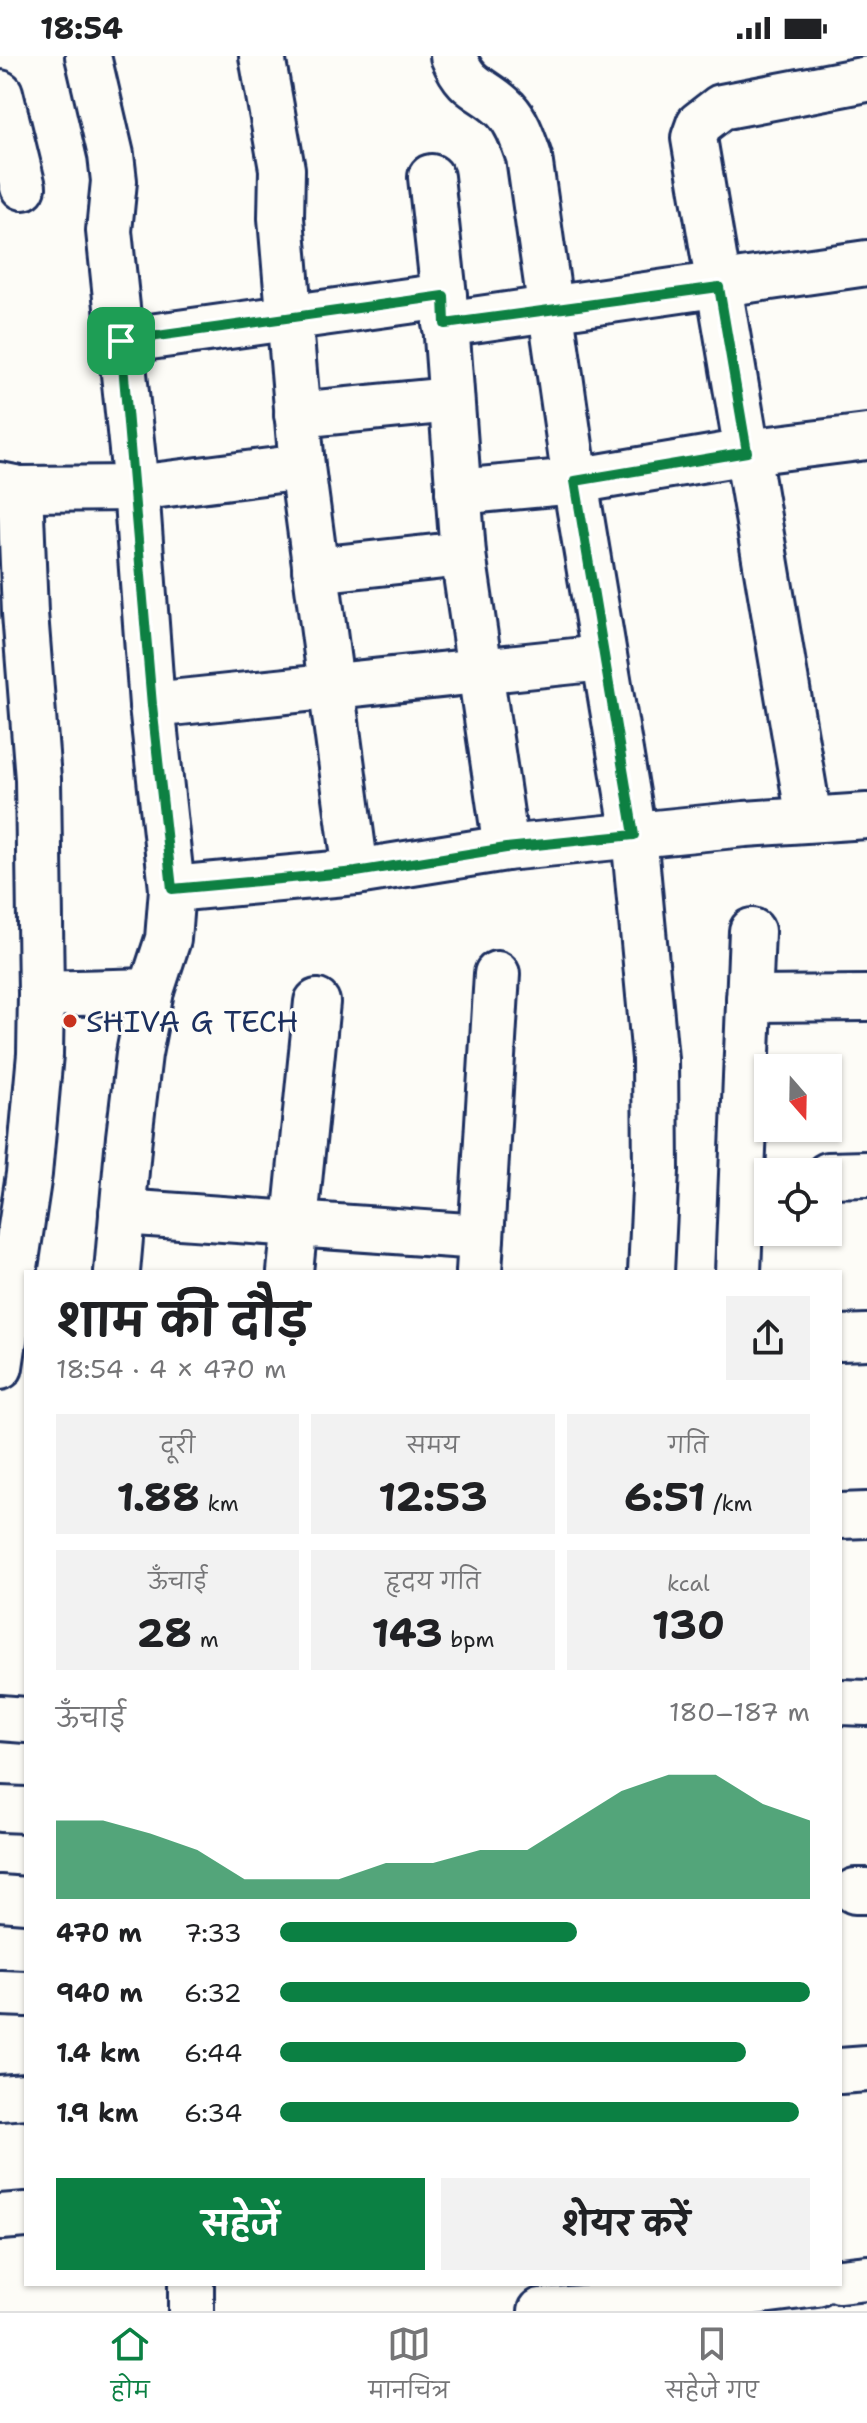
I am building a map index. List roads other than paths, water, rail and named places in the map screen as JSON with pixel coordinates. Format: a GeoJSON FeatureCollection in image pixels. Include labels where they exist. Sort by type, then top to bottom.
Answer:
{"type":"FeatureCollection","features":[{"type":"Feature","properties":{"kind":"street"},"geometry":{"type":"LineString","coordinates":[[88,56],[114,181],[109,231],[172,889],[168,939],[151,991],[139,1054],[117,1270]]}},
{"type":"Feature","properties":{"kind":"street"},"geometry":{"type":"LineString","coordinates":[[262,56],[282,169],[281,218],[302,467],[356,872]]}},
{"type":"Feature","properties":{"kind":"street"},"geometry":{"type":"LineString","coordinates":[[453,56],[462,77],[506,110],[520,131],[529,157],[575,481],[634,835],[655,1059],[656,1170],[651,1270]]}},
{"type":"Feature","properties":{"kind":"street"},"geometry":{"type":"LineString","coordinates":[[809,819],[694,138],[699,124],[721,107],[867,79]]}},
{"type":"Feature","properties":{"kind":"street"},"geometry":{"type":"LineString","coordinates":[[0,93],[23,187]]}},
{"type":"Feature","properties":{"kind":"street"},"geometry":{"type":"LineString","coordinates":[[431,177],[463,554],[506,848]]}},
{"type":"Feature","properties":{"kind":"street"},"geometry":{"type":"LineString","coordinates":[[121,341],[291,319],[444,310],[549,309],[719,287],[867,263]]}},
{"type":"Feature","properties":{"kind":"street"},"geometry":{"type":"LineString","coordinates":[[297,415],[451,400]]}},
{"type":"Feature","properties":{"kind":"street"},"geometry":{"type":"LineString","coordinates":[[458,492],[575,481],[747,452],[867,437]]}},
{"type":"Feature","properties":{"kind":"street"},"geometry":{"type":"LineString","coordinates":[[0,1367],[29,1174],[40,1054],[41,994],[19,780],[10,487],[136,488],[302,467]]}},
{"type":"Feature","properties":{"kind":"street"},"geometry":{"type":"LineString","coordinates":[[315,570],[463,554]]}},
{"type":"Feature","properties":{"kind":"street"},"geometry":{"type":"LineString","coordinates":[[152,705],[603,658]]}},
{"type":"Feature","properties":{"kind":"street"},"geometry":{"type":"LineString","coordinates":[[172,889],[356,872],[506,848],[867,816]]}},
{"type":"Feature","properties":{"kind":"street"},"geometry":{"type":"LineString","coordinates":[[738,1270],[752,931]]}},
{"type":"Feature","properties":{"kind":"street"},"geometry":{"type":"LineString","coordinates":[[122,1212],[296,1224],[480,1254],[497,974]]}},
{"type":"Feature","properties":{"kind":"street"},"geometry":{"type":"LineString","coordinates":[[41,994],[151,991]]}},
{"type":"Feature","properties":{"kind":"street"},"geometry":{"type":"LineString","coordinates":[[749,999],[867,998]]}},
{"type":"Feature","properties":{"kind":"street"},"geometry":{"type":"LineString","coordinates":[[290,1270],[317,1002]]}},
{"type":"Feature","properties":{"kind":"street"},"geometry":{"type":"LineString","coordinates":[[842,1175],[867,1174]]}},
{"type":"Feature","properties":{"kind":"street"},"geometry":{"type":"LineString","coordinates":[[842,1338],[867,1337]]}},
{"type":"Feature","properties":{"kind":"street"},"geometry":{"type":"LineString","coordinates":[[842,1516],[867,1515]]}},
{"type":"Feature","properties":{"kind":"street"},"geometry":{"type":"LineString","coordinates":[[842,1702],[867,1703]]}},
{"type":"Feature","properties":{"kind":"street"},"geometry":{"type":"LineString","coordinates":[[0,1718],[24,1720]]}},
{"type":"Feature","properties":{"kind":"street"},"geometry":{"type":"LineString","coordinates":[[0,1809],[24,1810]]}},
{"type":"Feature","properties":{"kind":"street"},"geometry":{"type":"LineString","coordinates":[[0,1898],[24,1900]]}},
{"type":"Feature","properties":{"kind":"street"},"geometry":{"type":"LineString","coordinates":[[0,1993],[24,1994]]}},
{"type":"Feature","properties":{"kind":"street"},"geometry":{"type":"LineString","coordinates":[[842,2071],[867,2069]]}},
{"type":"Feature","properties":{"kind":"street"},"geometry":{"type":"LineString","coordinates":[[0,2098],[24,2096]]}},
{"type":"Feature","properties":{"kind":"street"},"geometry":{"type":"LineString","coordinates":[[842,2281],[867,2278]]}},
{"type":"Feature","properties":{"kind":"street"},"geometry":{"type":"LineString","coordinates":[[191,2286],[191,2311]]}},
{"type":"Feature","properties":{"kind":"street"},"geometry":{"type":"LineString","coordinates":[[541,2311],[595,2301],[689,2292],[794,2295]]}},
{"type":"Feature","properties":{"kind":"place","name":"SHIVA G TECH"},"geometry":{"type":"Point","coordinates":[70,1021]}}]}
